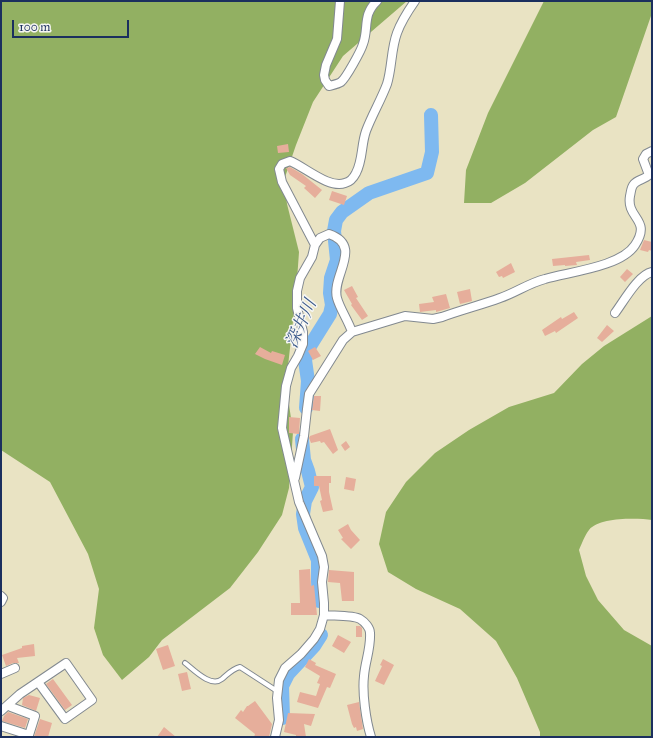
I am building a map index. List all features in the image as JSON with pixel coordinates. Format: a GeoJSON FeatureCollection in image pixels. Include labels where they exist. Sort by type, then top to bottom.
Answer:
{"type":"FeatureCollection","features":[{"type":"Feature","properties":{"kind":"street"},"geometry":{"type":"LineString","coordinates":[[340,1],[338,39],[326,65],[324,75],[329,86],[340,83],[345,78],[363,45],[368,13],[377,1]]}},
{"type":"Feature","properties":{"kind":"street"},"geometry":{"type":"LineString","coordinates":[[315,245],[282,182],[279,169],[282,164],[290,161],[335,184],[345,183],[352,179],[357,172],[360,162],[365,133],[387,84],[396,35],[415,1]]}},
{"type":"Feature","properties":{"kind":"street"},"geometry":{"type":"LineString","coordinates":[[294,479],[304,436],[310,394],[343,340],[352,332],[405,316],[433,319],[442,317],[501,298],[544,279],[600,265],[627,253],[634,247],[641,230],[640,221],[631,210],[629,202],[631,188],[634,183],[649,175],[643,159],[646,154],[652,151]]}},
{"type":"Feature","properties":{"kind":"street"},"geometry":{"type":"LineString","coordinates":[[275,737],[279,720],[279,680],[285,668],[301,654],[314,639],[320,629],[324,615],[322,582],[324,567],[322,556],[298,502],[282,428],[286,386],[291,368],[303,344],[303,332],[297,308],[297,292],[300,278],[312,257],[315,245],[320,238],[329,234],[338,238],[344,246],[346,255],[337,284],[337,298],[349,322],[352,332]]}},
{"type":"Feature","properties":{"kind":"street"},"geometry":{"type":"LineString","coordinates":[[615,313],[640,279],[652,272]]}},
{"type":"Feature","properties":{"kind":"street"},"geometry":{"type":"LineString","coordinates":[[1,596],[3,598],[1,602]]}},
{"type":"Feature","properties":{"kind":"street"},"geometry":{"type":"LineString","coordinates":[[324,615],[359,618],[366,623],[370,632],[369,652],[364,676],[364,689],[367,718],[371,737]]}},
{"type":"Feature","properties":{"kind":"street"},"geometry":{"type":"LineString","coordinates":[[1,711],[20,694],[66,663],[92,700],[65,719],[38,682]]}},
{"type":"Feature","properties":{"kind":"street"},"geometry":{"type":"LineString","coordinates":[[1,674],[15,668]]}},
{"type":"Feature","properties":{"kind":"street"},"geometry":{"type":"LineString","coordinates":[[1,726],[29,734],[35,716],[11,707],[8,704]]}},
{"type":"Feature","properties":{"kind":"lane"},"geometry":{"type":"LineString","coordinates":[[184,663],[208,681],[215,682],[221,680],[234,669],[240,667],[278,691]]}},
{"type":"Feature","properties":{"kind":"green space"},"geometry":{"type":"Polygon","coordinates":[[[1,1],[407,1],[343,56],[313,102],[284,180],[287,204],[299,252],[286,384],[293,432],[289,488],[282,515],[258,552],[230,588],[162,640],[149,657],[122,680],[103,655],[94,628],[99,589],[88,554],[50,482],[1,450],[1,1]]]}},
{"type":"Feature","properties":{"kind":"green space"},"geometry":{"type":"Polygon","coordinates":[[[544,1],[652,1],[652,13],[616,117],[593,130],[525,183],[491,203],[464,203],[466,170],[488,113],[544,1]]]}},
{"type":"Feature","properties":{"kind":"green space"},"geometry":{"type":"Polygon","coordinates":[[[652,316],[652,520],[619,519],[601,523],[589,530],[579,550],[586,576],[598,600],[624,630],[652,646],[652,737],[540,737],[540,732],[517,678],[496,641],[460,609],[416,589],[388,572],[379,544],[386,512],[406,482],[435,453],[469,430],[509,407],[554,393],[582,364],[604,346],[652,316]]]}},
{"type":"Feature","properties":{"kind":"building"},"geometry":{"type":"Polygon","coordinates":[[[288,144],[289,152],[278,153],[277,146],[288,144]]]}},
{"type":"Feature","properties":{"kind":"building"},"geometry":{"type":"Polygon","coordinates":[[[290,167],[302,174],[322,190],[315,198],[304,188],[306,186],[290,175],[286,168],[290,167]]]}},
{"type":"Feature","properties":{"kind":"building"},"geometry":{"type":"Polygon","coordinates":[[[332,191],[347,196],[344,205],[329,200],[332,191]]]}},
{"type":"Feature","properties":{"kind":"building"},"geometry":{"type":"Polygon","coordinates":[[[644,240],[652,242],[652,251],[649,250],[648,252],[640,250],[644,240]]]}},
{"type":"Feature","properties":{"kind":"building"},"geometry":{"type":"Polygon","coordinates":[[[589,255],[590,260],[576,262],[577,265],[553,266],[552,259],[589,255]]]}},
{"type":"Feature","properties":{"kind":"building"},"geometry":{"type":"Polygon","coordinates":[[[511,263],[515,272],[503,278],[502,276],[499,277],[496,272],[511,263]]]}},
{"type":"Feature","properties":{"kind":"building"},"geometry":{"type":"Polygon","coordinates":[[[627,269],[633,274],[625,282],[620,277],[627,269]]]}},
{"type":"Feature","properties":{"kind":"building"},"geometry":{"type":"Polygon","coordinates":[[[352,286],[358,297],[356,298],[368,316],[362,320],[351,305],[352,304],[344,290],[352,286]]]}},
{"type":"Feature","properties":{"kind":"building"},"geometry":{"type":"Polygon","coordinates":[[[470,289],[472,301],[460,304],[457,292],[470,289]]]}},
{"type":"Feature","properties":{"kind":"building"},"geometry":{"type":"Polygon","coordinates":[[[446,294],[450,308],[436,312],[436,310],[420,312],[419,304],[434,302],[432,297],[446,294]]]}},
{"type":"Feature","properties":{"kind":"building"},"geometry":{"type":"Polygon","coordinates":[[[574,312],[578,318],[556,333],[555,331],[545,336],[542,330],[561,317],[562,319],[574,312]]]}},
{"type":"Feature","properties":{"kind":"building"},"geometry":{"type":"Polygon","coordinates":[[[607,325],[614,331],[602,342],[597,338],[607,325]]]}},
{"type":"Feature","properties":{"kind":"building"},"geometry":{"type":"Polygon","coordinates":[[[260,347],[271,353],[272,351],[285,355],[282,365],[255,354],[260,347]]]}},
{"type":"Feature","properties":{"kind":"building"},"geometry":{"type":"Polygon","coordinates":[[[315,347],[321,356],[313,360],[308,351],[315,347]]]}},
{"type":"Feature","properties":{"kind":"building"},"geometry":{"type":"Polygon","coordinates":[[[314,396],[321,396],[320,411],[312,410],[314,396]]]}},
{"type":"Feature","properties":{"kind":"building"},"geometry":{"type":"Polygon","coordinates":[[[289,417],[300,418],[299,434],[289,433],[289,417]]]}},
{"type":"Feature","properties":{"kind":"building"},"geometry":{"type":"Polygon","coordinates":[[[330,429],[338,450],[333,454],[324,442],[321,443],[320,441],[311,443],[309,438],[310,436],[330,429]]]}},
{"type":"Feature","properties":{"kind":"building"},"geometry":{"type":"Polygon","coordinates":[[[346,441],[350,447],[345,451],[341,445],[346,441]]]}},
{"type":"Feature","properties":{"kind":"building"},"geometry":{"type":"Polygon","coordinates":[[[314,476],[331,476],[329,492],[333,510],[323,512],[320,501],[322,500],[319,486],[314,486],[314,476]]]}},
{"type":"Feature","properties":{"kind":"building"},"geometry":{"type":"Polygon","coordinates":[[[346,477],[356,479],[354,491],[344,489],[346,477]]]}},
{"type":"Feature","properties":{"kind":"building"},"geometry":{"type":"Polygon","coordinates":[[[348,524],[360,540],[351,549],[341,539],[343,538],[338,530],[348,524]]]}},
{"type":"Feature","properties":{"kind":"building"},"geometry":{"type":"Polygon","coordinates":[[[310,569],[311,586],[314,585],[317,615],[291,615],[291,603],[300,603],[299,570],[310,569]]]}},
{"type":"Feature","properties":{"kind":"building"},"geometry":{"type":"Polygon","coordinates":[[[329,570],[354,572],[354,601],[342,601],[340,583],[328,582],[329,570]]]}},
{"type":"Feature","properties":{"kind":"building"},"geometry":{"type":"Polygon","coordinates":[[[356,626],[360,626],[362,628],[362,637],[356,637],[356,626]]]}},
{"type":"Feature","properties":{"kind":"building"},"geometry":{"type":"Polygon","coordinates":[[[338,635],[351,642],[344,653],[332,646],[338,635]]]}},
{"type":"Feature","properties":{"kind":"building"},"geometry":{"type":"Polygon","coordinates":[[[34,644],[35,656],[17,658],[19,663],[13,663],[6,666],[2,655],[22,648],[22,646],[34,644]]]}},
{"type":"Feature","properties":{"kind":"building"},"geometry":{"type":"Polygon","coordinates":[[[168,645],[175,666],[163,670],[156,649],[168,645]]]}},
{"type":"Feature","properties":{"kind":"building"},"geometry":{"type":"Polygon","coordinates":[[[309,659],[316,663],[315,665],[336,674],[330,688],[327,687],[318,708],[297,702],[300,692],[316,696],[320,684],[317,683],[320,676],[305,667],[309,659]]]}},
{"type":"Feature","properties":{"kind":"building"},"geometry":{"type":"Polygon","coordinates":[[[383,659],[394,665],[384,685],[375,681],[382,666],[380,665],[383,659]]]}},
{"type":"Feature","properties":{"kind":"building"},"geometry":{"type":"Polygon","coordinates":[[[187,672],[191,689],[182,691],[178,674],[187,672]]]}},
{"type":"Feature","properties":{"kind":"building"},"geometry":{"type":"Polygon","coordinates":[[[53,679],[72,705],[65,710],[46,684],[53,679]]]}},
{"type":"Feature","properties":{"kind":"building"},"geometry":{"type":"Polygon","coordinates":[[[29,695],[40,698],[36,711],[22,705],[23,698],[29,695]]]}},
{"type":"Feature","properties":{"kind":"building"},"geometry":{"type":"Polygon","coordinates":[[[255,701],[272,724],[269,737],[254,737],[255,734],[235,718],[241,710],[243,712],[247,706],[255,701]]]}},
{"type":"Feature","properties":{"kind":"building"},"geometry":{"type":"Polygon","coordinates":[[[359,702],[363,729],[357,731],[356,727],[354,728],[352,724],[347,705],[359,702]]]}},
{"type":"Feature","properties":{"kind":"building"},"geometry":{"type":"Polygon","coordinates":[[[8,712],[28,719],[25,728],[2,721],[8,712]]]}},
{"type":"Feature","properties":{"kind":"building"},"geometry":{"type":"Polygon","coordinates":[[[288,713],[315,714],[311,726],[304,724],[306,737],[296,737],[296,735],[284,732],[288,713]]]}},
{"type":"Feature","properties":{"kind":"building"},"geometry":{"type":"Polygon","coordinates":[[[40,719],[52,723],[48,737],[34,737],[40,719]]]}},
{"type":"Feature","properties":{"kind":"building"},"geometry":{"type":"Polygon","coordinates":[[[164,727],[176,737],[157,737],[164,727]]]}},
{"type":"Feature","properties":{"kind":"waterway","name":"深井川"},"geometry":{"type":"LineString","coordinates":[[306,408],[308,381],[305,360],[310,346],[330,314],[332,305],[330,293],[331,278],[337,260],[334,231],[336,220],[342,212],[369,193],[427,173],[432,152],[431,115]]}},
{"type":"Feature","properties":{"kind":"waterway","name":"深井川"},"geometry":{"type":"LineString","coordinates":[[302,439],[304,460],[312,487],[305,501],[303,514],[305,528],[318,560],[319,601]]}},
{"type":"Feature","properties":{"kind":"waterway","name":"深井川"},"geometry":{"type":"LineString","coordinates":[[283,718],[282,686],[288,674],[314,646],[321,635]]}}]}
